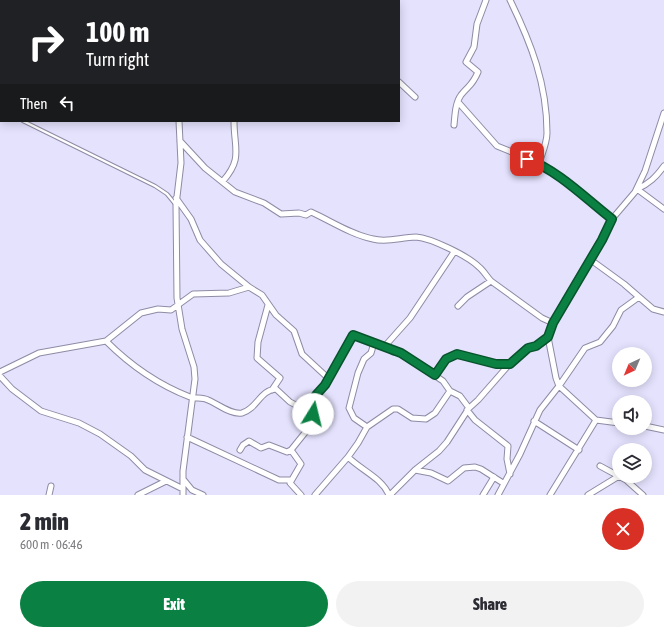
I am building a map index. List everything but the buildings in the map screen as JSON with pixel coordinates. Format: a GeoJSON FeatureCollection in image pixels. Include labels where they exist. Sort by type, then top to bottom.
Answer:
{"type":"FeatureCollection","features":[{"type":"Feature","properties":{"kind":"street"},"geometry":{"type":"LineString","coordinates":[[454,125],[458,102],[461,95],[473,84],[478,72],[466,62],[474,47],[477,24],[486,0]]}},
{"type":"Feature","properties":{"kind":"street"},"geometry":{"type":"LineString","coordinates":[[510,0],[532,47],[541,81],[547,134],[540,163]]}},
{"type":"Feature","properties":{"kind":"street"},"geometry":{"type":"LineString","coordinates":[[400,83],[415,97]]}},
{"type":"Feature","properties":{"kind":"street"},"geometry":{"type":"LineString","coordinates":[[458,102],[498,146],[540,163],[578,191],[612,219]]}},
{"type":"Feature","properties":{"kind":"street"},"geometry":{"type":"LineString","coordinates":[[612,422],[596,420],[559,386],[548,337],[553,323],[591,260],[612,219],[636,189],[645,171],[664,113]]}},
{"type":"Feature","properties":{"kind":"street"},"geometry":{"type":"LineString","coordinates":[[179,122],[181,164],[176,198],[178,305],[182,329],[194,367],[193,398],[187,437],[183,495]]}},
{"type":"Feature","properties":{"kind":"street"},"geometry":{"type":"LineString","coordinates":[[223,181],[234,167],[236,161],[234,122]]}},
{"type":"Feature","properties":{"kind":"street"},"geometry":{"type":"LineString","coordinates":[[180,141],[205,168],[235,192],[264,203],[281,214],[299,213],[306,215],[312,212],[356,234],[373,240],[385,241],[416,237],[454,252],[479,267],[491,281],[542,318],[553,323]]}},
{"type":"Feature","properties":{"kind":"street"},"geometry":{"type":"LineString","coordinates":[[636,189],[644,186],[656,177],[664,166]]}},
{"type":"Feature","properties":{"kind":"street"},"geometry":{"type":"LineString","coordinates":[[636,189],[664,209]]}},
{"type":"Feature","properties":{"kind":"street"},"geometry":{"type":"LineString","coordinates":[[176,198],[191,219],[200,240],[221,264],[249,288],[262,295],[276,315],[294,331],[302,354],[328,378]]}},
{"type":"Feature","properties":{"kind":"street"},"geometry":{"type":"LineString","coordinates":[[385,346],[413,314],[454,252]]}},
{"type":"Feature","properties":{"kind":"street"},"geometry":{"type":"LineString","coordinates":[[591,260],[624,284],[638,298],[653,309],[664,312]]}},
{"type":"Feature","properties":{"kind":"street"},"geometry":{"type":"LineString","coordinates":[[458,306],[467,297],[491,281]]}},
{"type":"Feature","properties":{"kind":"street"},"geometry":{"type":"LineString","coordinates":[[0,372],[39,352],[106,342],[141,313],[158,309],[172,310],[193,294],[229,293],[249,288]]}},
{"type":"Feature","properties":{"kind":"street"},"geometry":{"type":"LineString","coordinates":[[498,495],[503,483],[510,474],[540,410],[559,386],[585,348],[600,342],[613,326],[621,310],[638,298]]}},
{"type":"Feature","properties":{"kind":"street"},"geometry":{"type":"LineString","coordinates":[[268,305],[256,352],[257,358],[280,378],[272,390]]}},
{"type":"Feature","properties":{"kind":"street"},"geometry":{"type":"LineString","coordinates":[[314,417],[311,408],[314,398],[342,358],[353,335],[385,346],[393,352],[401,353],[435,375],[443,381],[450,390],[460,396],[469,408],[467,410],[475,420],[508,446],[507,459],[510,474]]}},
{"type":"Feature","properties":{"kind":"street"},"geometry":{"type":"LineString","coordinates":[[348,457],[357,466],[378,480],[387,489],[390,495],[415,470],[439,451],[447,442],[467,410],[478,400],[510,364],[528,348],[536,346],[548,337]]}},
{"type":"Feature","properties":{"kind":"street"},"geometry":{"type":"LineString","coordinates":[[106,342],[136,367],[166,386],[193,398],[206,399],[234,413],[241,413],[248,410],[264,393],[276,390],[290,402],[314,417]]}},
{"type":"Feature","properties":{"kind":"street"},"geometry":{"type":"LineString","coordinates":[[367,427],[354,418],[349,408],[358,373],[364,359],[371,353],[374,343]]}},
{"type":"Feature","properties":{"kind":"street"},"geometry":{"type":"LineString","coordinates":[[435,375],[446,359],[457,354],[496,364],[510,364]]}},
{"type":"Feature","properties":{"kind":"street"},"geometry":{"type":"LineString","coordinates":[[0,376],[12,390],[41,410],[79,423],[100,434],[131,456],[145,470],[166,482],[183,489]]}},
{"type":"Feature","properties":{"kind":"street"},"geometry":{"type":"LineString","coordinates":[[315,495],[348,457],[367,427],[395,408],[412,418],[426,419],[432,416],[450,390]]}},
{"type":"Feature","properties":{"kind":"street"},"geometry":{"type":"LineString","coordinates":[[240,450],[243,445],[249,441],[261,448],[269,445],[287,452],[291,450],[314,417],[326,411]]}},
{"type":"Feature","properties":{"kind":"street"},"geometry":{"type":"LineString","coordinates":[[550,495],[596,420]]}},
{"type":"Feature","properties":{"kind":"street"},"geometry":{"type":"LineString","coordinates":[[534,421],[579,450]]}},
{"type":"Feature","properties":{"kind":"street"},"geometry":{"type":"LineString","coordinates":[[652,427],[664,430]]}},
{"type":"Feature","properties":{"kind":"street"},"geometry":{"type":"LineString","coordinates":[[187,437],[279,480],[291,480]]}},
{"type":"Feature","properties":{"kind":"street"},"geometry":{"type":"LineString","coordinates":[[291,450],[301,464],[290,483],[301,495]]}},
{"type":"Feature","properties":{"kind":"street"},"geometry":{"type":"LineString","coordinates":[[600,466],[612,472]]}},
{"type":"Feature","properties":{"kind":"street"},"geometry":{"type":"LineString","coordinates":[[415,470],[431,474],[448,481],[464,468],[475,468],[481,469],[503,483]]}},
{"type":"Feature","properties":{"kind":"street"},"geometry":{"type":"LineString","coordinates":[[483,495],[494,477]]}},
{"type":"Feature","properties":{"kind":"street"},"geometry":{"type":"LineString","coordinates":[[183,479],[192,490],[203,495]]}},
{"type":"Feature","properties":{"kind":"street"},"geometry":{"type":"LineString","coordinates":[[588,495],[612,480]]}},
{"type":"Feature","properties":{"kind":"street"},"geometry":{"type":"LineString","coordinates":[[138,495],[166,482]]}},
{"type":"Feature","properties":{"kind":"street"},"geometry":{"type":"LineString","coordinates":[[628,483],[643,495]]}},
{"type":"Feature","properties":{"kind":"street"},"geometry":{"type":"LineString","coordinates":[[48,495],[52,486]]}},
{"type":"Feature","properties":{"kind":"lane"},"geometry":{"type":"LineString","coordinates":[[25,122],[155,186],[166,194],[176,206]]}},
{"type":"Feature","properties":{"kind":"route"},"geometry":{"type":"LineString","coordinates":[[313,414],[311,408],[316,395],[325,385],[326,381],[342,358],[353,335],[385,346],[393,352],[401,353],[435,375],[446,359],[457,354],[496,364],[510,364],[528,348],[541,344],[548,337],[553,323],[602,240],[612,219],[564,180],[540,163],[527,159]]}}]}
